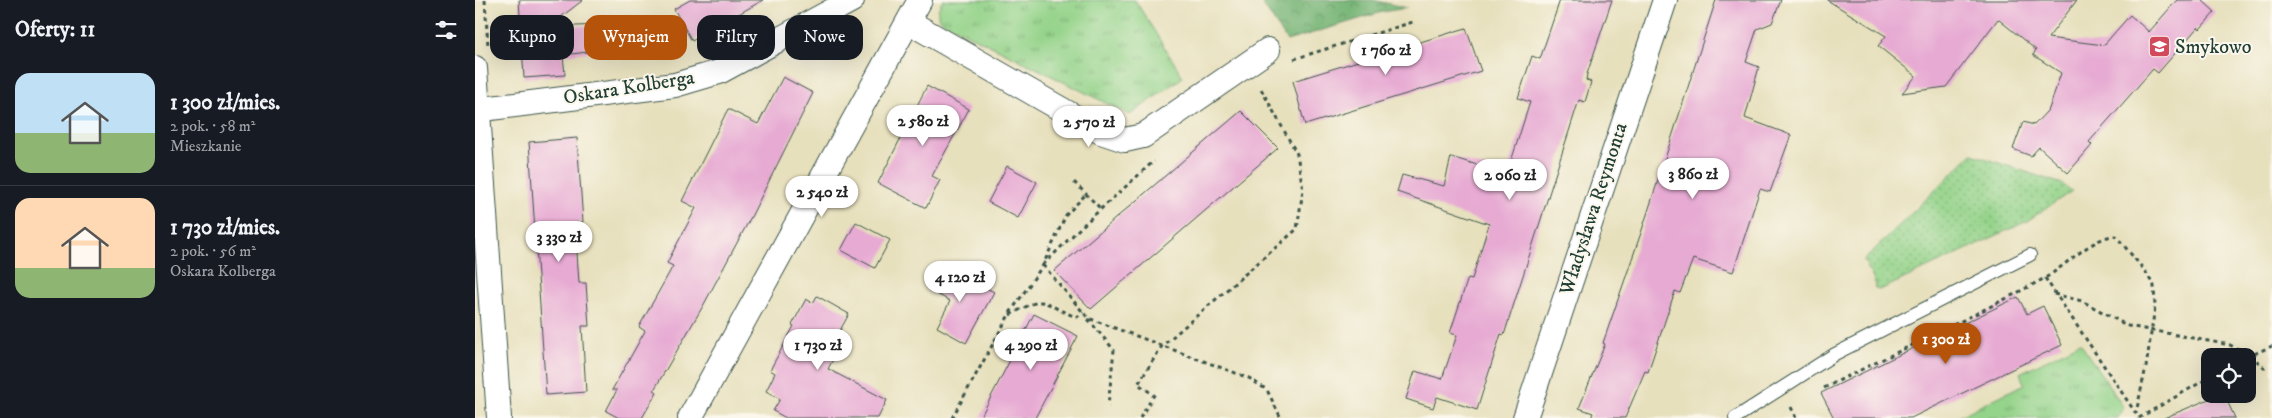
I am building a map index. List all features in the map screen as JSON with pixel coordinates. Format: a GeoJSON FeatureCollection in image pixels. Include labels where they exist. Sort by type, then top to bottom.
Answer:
{"type":"FeatureCollection","features":[{"type":"Feature","properties":{"kind":"street","name":"Oskara Kolberga"},"geometry":{"type":"LineString","coordinates":[[477,110],[675,85],[719,72],[852,0]]}},
{"type":"Feature","properties":{"kind":"street"},"geometry":{"type":"LineString","coordinates":[[690,418],[920,0]]}},
{"type":"Feature","properties":{"kind":"street","name":"Władysława Reymonta"},"geometry":{"type":"LineString","coordinates":[[1525,418],[1665,0]]}},
{"type":"Feature","properties":{"kind":"street"},"geometry":{"type":"LineString","coordinates":[[909,22],[1101,132],[1125,140],[1143,136],[1268,50]]}},
{"type":"Feature","properties":{"kind":"street"},"geometry":{"type":"LineString","coordinates":[[475,68],[499,418]]}},
{"type":"Feature","properties":{"kind":"lane"},"geometry":{"type":"LineString","coordinates":[[1735,418],[1835,354],[2030,255]]}},
{"type":"Feature","properties":{"kind":"path"},"geometry":{"type":"LineString","coordinates":[[1289,61],[1416,20]]}},
{"type":"Feature","properties":{"kind":"path"},"geometry":{"type":"LineString","coordinates":[[1139,418],[1155,395],[1137,384],[1162,346],[1297,228],[1303,190],[1297,154],[1258,82]]}},
{"type":"Feature","properties":{"kind":"path"},"geometry":{"type":"LineString","coordinates":[[1043,265],[1156,159]]}},
{"type":"Feature","properties":{"kind":"path"},"geometry":{"type":"LineString","coordinates":[[1074,182],[1101,209]]}},
{"type":"Feature","properties":{"kind":"path"},"geometry":{"type":"LineString","coordinates":[[953,418],[1009,315],[1043,265],[1066,216],[1087,193]]}},
{"type":"Feature","properties":{"kind":"path"},"geometry":{"type":"LineString","coordinates":[[1816,392],[2045,278],[2095,242],[2109,236],[2115,236],[2145,271],[2154,286],[2155,307],[2146,367],[2135,413]]}},
{"type":"Feature","properties":{"kind":"path"},"geometry":{"type":"LineString","coordinates":[[1043,265],[1114,350],[1108,406]]}},
{"type":"Feature","properties":{"kind":"path"},"geometry":{"type":"LineString","coordinates":[[2045,278],[2139,418],[2201,382]]}},
{"type":"Feature","properties":{"kind":"path"},"geometry":{"type":"LineString","coordinates":[[2055,294],[2082,301],[2127,326],[2230,345],[2235,348]]}},
{"type":"Feature","properties":{"kind":"path"},"geometry":{"type":"LineString","coordinates":[[1009,315],[1037,301],[1045,301],[1077,317],[1083,312]]}},
{"type":"Feature","properties":{"kind":"path"},"geometry":{"type":"LineString","coordinates":[[1088,318],[1249,378],[1267,390],[1281,418]]}},
{"type":"Feature","properties":{"kind":"path"},"geometry":{"type":"LineString","coordinates":[[2256,353],[2272,346]]}},
{"type":"Feature","properties":{"kind":"path"},"geometry":{"type":"LineString","coordinates":[[2256,362],[2265,369]]}},
{"type":"Feature","properties":{"kind":"path"},"geometry":{"type":"LineString","coordinates":[[1783,410],[1799,401]]}},
{"type":"Feature","properties":{"kind":"green space"},"geometry":{"type":"Polygon","coordinates":[[[943,0],[1135,0],[1183,77],[1130,115],[943,22],[938,17],[938,10],[943,0]]]}},
{"type":"Feature","properties":{"kind":"green space"},"geometry":{"type":"Polygon","coordinates":[[[1260,0],[1373,0],[1407,8],[1382,12],[1287,41],[1260,0]]]}},
{"type":"Feature","properties":{"kind":"green space"},"geometry":{"type":"Polygon","coordinates":[[[1972,154],[2062,184],[2072,191],[2027,221],[1880,290],[1875,289],[1876,285],[1864,260],[1972,154]]]}},
{"type":"Feature","properties":{"kind":"green space"},"geometry":{"type":"Polygon","coordinates":[[[2080,343],[2124,408],[2118,418],[1956,418],[2024,384],[2020,373],[2080,343]]]}},
{"type":"Feature","properties":{"kind":"building"},"geometry":{"type":"Polygon","coordinates":[[[519,0],[583,0],[564,15],[520,15],[519,0]]]}},
{"type":"Feature","properties":{"kind":"building"},"geometry":{"type":"Polygon","coordinates":[[[690,0],[763,0],[737,15],[697,15],[697,38],[692,41],[687,32],[687,15],[677,15],[674,9],[690,0]]]}},
{"type":"Feature","properties":{"kind":"building"},"geometry":{"type":"Polygon","coordinates":[[[1560,0],[1612,0],[1587,74],[1586,80],[1591,82],[1585,102],[1579,100],[1504,335],[1501,334],[1477,410],[1437,397],[1433,408],[1406,399],[1415,371],[1442,379],[1457,335],[1450,333],[1468,278],[1472,279],[1489,224],[1397,192],[1402,175],[1444,186],[1451,157],[1507,174],[1530,102],[1518,98],[1532,56],[1540,59],[1560,0]]]}},
{"type":"Feature","properties":{"kind":"building"},"geometry":{"type":"Polygon","coordinates":[[[1716,0],[1781,0],[1772,23],[1757,29],[1746,62],[1759,67],[1745,118],[1791,135],[1770,192],[1760,189],[1733,272],[1693,259],[1680,293],[1675,291],[1648,372],[1645,371],[1625,418],[1591,418],[1593,413],[1579,408],[1605,344],[1603,343],[1642,230],[1716,0]]]}},
{"type":"Feature","properties":{"kind":"building"},"geometry":{"type":"Polygon","coordinates":[[[1827,0],[2077,0],[2048,38],[2104,45],[2130,15],[2149,32],[2177,0],[2202,0],[2215,12],[2200,29],[2198,27],[2158,73],[2153,69],[2089,142],[2092,145],[2068,173],[2039,147],[2031,156],[2013,149],[2023,122],[2034,125],[2049,109],[2061,73],[2033,55],[2036,50],[1998,19],[1946,87],[1902,93],[1916,76],[1878,46],[1886,36],[1827,0]]]}},
{"type":"Feature","properties":{"kind":"building"},"geometry":{"type":"Polygon","coordinates":[[[574,26],[584,26],[584,52],[574,54],[574,26]]]}},
{"type":"Feature","properties":{"kind":"building"},"geometry":{"type":"Polygon","coordinates":[[[1466,28],[1481,71],[1305,125],[1293,81],[1466,28]]]}},
{"type":"Feature","properties":{"kind":"building"},"geometry":{"type":"Polygon","coordinates":[[[523,60],[564,60],[565,75],[524,78],[523,60]]]}},
{"type":"Feature","properties":{"kind":"building"},"geometry":{"type":"Polygon","coordinates":[[[783,77],[813,93],[752,215],[703,306],[654,390],[657,392],[642,418],[619,418],[606,411],[617,390],[612,390],[645,331],[639,327],[673,266],[667,263],[696,208],[682,201],[728,109],[758,124],[783,77]]]}},
{"type":"Feature","properties":{"kind":"building"},"geometry":{"type":"Polygon","coordinates":[[[927,86],[969,109],[932,176],[940,180],[926,208],[878,183],[927,86]]]}},
{"type":"Feature","properties":{"kind":"building"},"geometry":{"type":"Polygon","coordinates":[[[1241,111],[1278,148],[1091,309],[1054,271],[1241,111]]]}},
{"type":"Feature","properties":{"kind":"building"},"geometry":{"type":"Polygon","coordinates":[[[577,138],[583,222],[575,223],[579,283],[586,283],[589,326],[582,326],[586,392],[546,395],[529,142],[577,138]]]}},
{"type":"Feature","properties":{"kind":"building"},"geometry":{"type":"Polygon","coordinates":[[[1007,166],[1037,182],[1018,218],[988,202],[1007,166]]]}},
{"type":"Feature","properties":{"kind":"building"},"geometry":{"type":"Polygon","coordinates":[[[856,222],[890,240],[875,268],[841,250],[856,222]]]}},
{"type":"Feature","properties":{"kind":"building"},"geometry":{"type":"Polygon","coordinates":[[[942,265],[994,292],[966,343],[937,327],[950,301],[929,290],[942,265]]]}},
{"type":"Feature","properties":{"kind":"building"},"geometry":{"type":"Polygon","coordinates":[[[817,296],[849,314],[832,345],[839,348],[828,369],[887,400],[878,418],[786,418],[773,411],[780,399],[766,391],[775,373],[770,370],[794,326],[792,325],[806,299],[813,303],[817,296]]]}},
{"type":"Feature","properties":{"kind":"building"},"geometry":{"type":"Polygon","coordinates":[[[2018,297],[2027,314],[2043,306],[2062,345],[1911,418],[1834,418],[1821,393],[2018,297]]]}},
{"type":"Feature","properties":{"kind":"building"},"geometry":{"type":"Polygon","coordinates":[[[1034,314],[1078,336],[1035,418],[980,418],[1034,314]]]}},
{"type":"Feature","properties":{"kind":"building"},"geometry":{"type":"Polygon","coordinates":[[[2201,402],[2228,403],[2235,418],[2164,418],[2201,402]]]}},
{"type":"Feature","properties":{"kind":"place","name":"Smykowo"},"geometry":{"type":"Point","coordinates":[2159,47]}}]}
